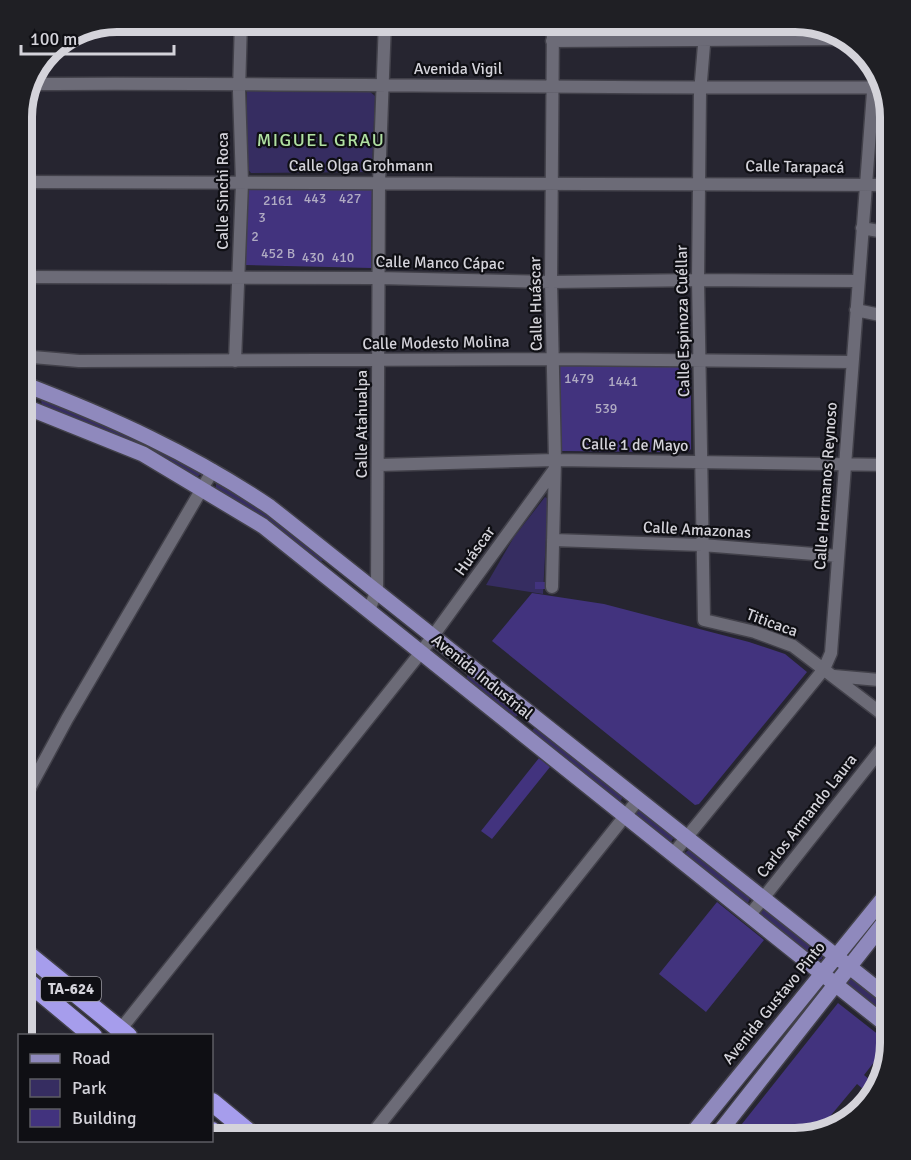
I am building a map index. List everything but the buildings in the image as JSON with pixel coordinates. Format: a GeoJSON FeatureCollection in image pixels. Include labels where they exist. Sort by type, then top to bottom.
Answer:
{"type":"FeatureCollection","features":[{"type":"Feature","properties":{"kind":"highway","name":"TA-624"},"geometry":{"type":"LineString","coordinates":[[31,958],[121,1033]]}},
{"type":"Feature","properties":{"kind":"highway","name":"TA-624"},"geometry":{"type":"LineString","coordinates":[[31,984],[92,1034]]}},
{"type":"Feature","properties":{"kind":"highway"},"geometry":{"type":"LineString","coordinates":[[213,1103],[244,1128]]}},
{"type":"Feature","properties":{"kind":"main road","name":"Avenida Industrial"},"geometry":{"type":"LineString","coordinates":[[32,387],[149,435],[213,470],[270,507],[377,590],[637,801],[880,991]]}},
{"type":"Feature","properties":{"kind":"main road","name":"Avenida Industrial"},"geometry":{"type":"LineString","coordinates":[[32,409],[122,444],[202,487],[264,526],[880,1020]]}},
{"type":"Feature","properties":{"kind":"main road"},"geometry":{"type":"LineString","coordinates":[[324,574],[336,558]]}},
{"type":"Feature","properties":{"kind":"main road"},"geometry":{"type":"LineString","coordinates":[[518,729],[530,714]]}},
{"type":"Feature","properties":{"kind":"main road","name":"Avenida Gustavo Pinto"},"geometry":{"type":"LineString","coordinates":[[697,1128],[880,902]]}},
{"type":"Feature","properties":{"kind":"main road"},"geometry":{"type":"LineString","coordinates":[[723,1128],[880,927]]}},
{"type":"Feature","properties":{"kind":"street","name":"Calle Sinchi Roca"},"geometry":{"type":"LineString","coordinates":[[235,361],[242,183],[239,82],[241,31]]}},
{"type":"Feature","properties":{"kind":"street","name":"Calle Atahualpa"},"geometry":{"type":"LineString","coordinates":[[369,610],[377,590],[379,183],[385,31]]}},
{"type":"Feature","properties":{"kind":"street","name":"Calle Huáscar"},"geometry":{"type":"LineString","coordinates":[[552,32],[551,282],[555,465],[552,587]]}},
{"type":"Feature","properties":{"kind":"street","name":"Calle Espinoza Cuéllar"},"geometry":{"type":"LineString","coordinates":[[704,620],[698,280],[701,88],[705,32]]}},
{"type":"Feature","properties":{"kind":"street"},"geometry":{"type":"LineString","coordinates":[[552,41],[829,39]]}},
{"type":"Feature","properties":{"kind":"street","name":"Avenida Vigil"},"geometry":{"type":"LineString","coordinates":[[38,84],[239,82],[701,88],[874,87]]}},
{"type":"Feature","properties":{"kind":"street","name":"Calle Hermanos Reynoso"},"geometry":{"type":"LineString","coordinates":[[674,854],[828,672],[862,228],[876,94]]}},
{"type":"Feature","properties":{"kind":"street","name":"Calle Olga Grohmann"},"geometry":{"type":"LineString","coordinates":[[32,182],[700,183]]}},
{"type":"Feature","properties":{"kind":"street","name":"Calle Tarapacá"},"geometry":{"type":"LineString","coordinates":[[700,183],[880,184]]}},
{"type":"Feature","properties":{"kind":"street"},"geometry":{"type":"LineString","coordinates":[[862,228],[880,231]]}},
{"type":"Feature","properties":{"kind":"street","name":"Calle Manco Cápac"},"geometry":{"type":"LineString","coordinates":[[32,277],[378,278],[551,282],[858,281]]}},
{"type":"Feature","properties":{"kind":"street"},"geometry":{"type":"LineString","coordinates":[[856,310],[880,315]]}},
{"type":"Feature","properties":{"kind":"street","name":"Calle Modesto Molina"},"geometry":{"type":"LineString","coordinates":[[32,357],[79,361],[553,359],[851,362]]}},
{"type":"Feature","properties":{"kind":"street","name":"Calle 1 de Mayo"},"geometry":{"type":"LineString","coordinates":[[379,465],[701,462],[880,465]]}},
{"type":"Feature","properties":{"kind":"street","name":"Huáscar"},"geometry":{"type":"LineString","coordinates":[[121,1033],[434,636],[555,465]]}},
{"type":"Feature","properties":{"kind":"street"},"geometry":{"type":"LineString","coordinates":[[31,785],[67,719],[213,470]]}},
{"type":"Feature","properties":{"kind":"street","name":"Calle Amazonas"},"geometry":{"type":"LineString","coordinates":[[553,540],[702,545],[838,556]]}},
{"type":"Feature","properties":{"kind":"street","name":"Titicaca"},"geometry":{"type":"LineString","coordinates":[[704,620],[755,632],[793,646],[880,712]]}},
{"type":"Feature","properties":{"kind":"street"},"geometry":{"type":"LineString","coordinates":[[828,672],[880,680]]}},
{"type":"Feature","properties":{"kind":"street","name":"Carlos Armando Laura"},"geometry":{"type":"LineString","coordinates":[[749,916],[783,869],[880,750]]}},
{"type":"Feature","properties":{"kind":"street"},"geometry":{"type":"LineString","coordinates":[[377,1128],[637,801]]}},
{"type":"Feature","properties":{"kind":"green space"},"geometry":{"type":"Polygon","coordinates":[[[247,89],[369,91],[375,96],[372,169],[368,172],[251,173],[247,168],[247,89]]]}},
{"type":"Feature","properties":{"kind":"green space"},"geometry":{"type":"Polygon","coordinates":[[[41,399],[94,417],[203,472],[197,477],[134,443],[42,406],[41,399]]]}},
{"type":"Feature","properties":{"kind":"green space"},"geometry":{"type":"Polygon","coordinates":[[[216,481],[261,505],[324,560],[318,562],[255,513],[216,488],[216,481]]]}},
{"type":"Feature","properties":{"kind":"green space"},"geometry":{"type":"Polygon","coordinates":[[[545,497],[548,499],[543,594],[486,585],[514,537],[545,497]]]}},
{"type":"Feature","properties":{"kind":"green space"},"geometry":{"type":"Polygon","coordinates":[[[468,673],[520,711],[519,715],[513,718],[466,680],[468,673]]]}},
{"type":"Feature","properties":{"kind":"green space"},"geometry":{"type":"Polygon","coordinates":[[[536,725],[624,795],[620,802],[617,802],[531,733],[536,725]]]}},
{"type":"Feature","properties":{"kind":"green space"},"geometry":{"type":"Polygon","coordinates":[[[639,807],[675,835],[671,842],[668,843],[633,815],[639,807]]]}},
{"type":"Feature","properties":{"kind":"green space"},"geometry":{"type":"Polygon","coordinates":[[[691,848],[751,896],[748,903],[744,903],[686,856],[685,853],[691,848]]]}},
{"type":"Feature","properties":{"kind":"green space"},"geometry":{"type":"Polygon","coordinates":[[[766,908],[823,953],[822,959],[816,961],[760,916],[766,908]]]}},
{"type":"Feature","properties":{"kind":"green space"},"geometry":{"type":"Polygon","coordinates":[[[850,976],[880,998],[880,1012],[846,985],[850,976]]]}},
{"type":"Feature","properties":{"kind":"district","name":"MIGUEL GRAU"},"geometry":{"type":"Point","coordinates":[321,140]}}]}
